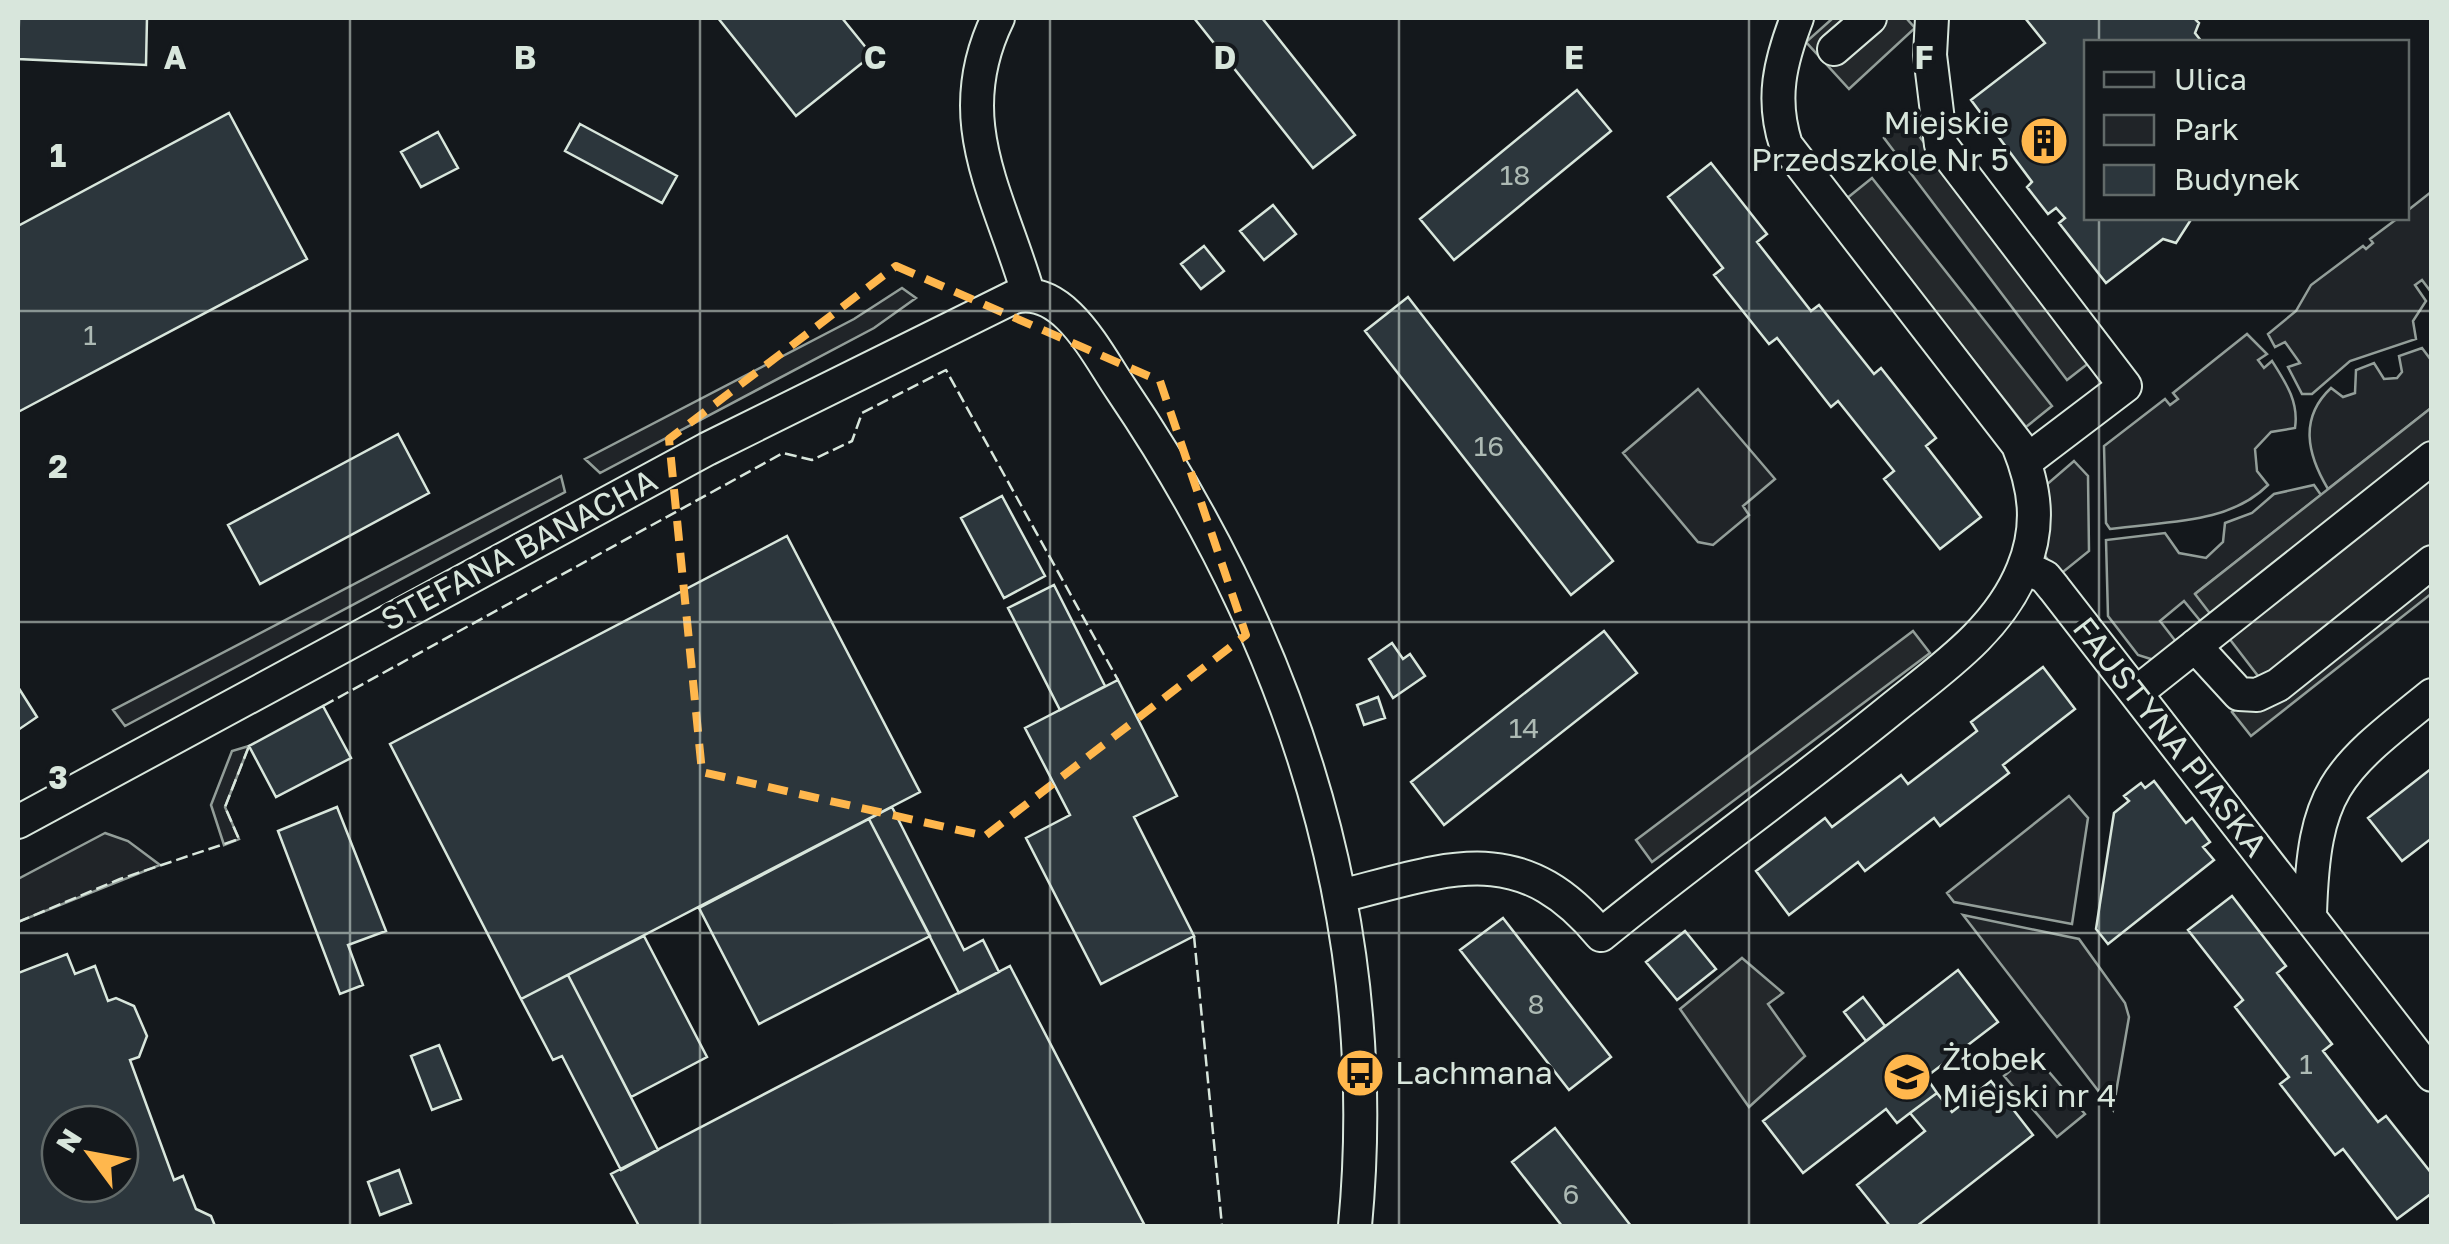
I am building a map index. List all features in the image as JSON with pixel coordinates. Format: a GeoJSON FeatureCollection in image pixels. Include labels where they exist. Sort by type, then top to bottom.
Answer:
{"type":"FeatureCollection","features":[{"type":"Feature","properties":{"kind":"street"},"geometry":{"type":"LineString","coordinates":[[998,18],[976,83],[976,124],[1028,294],[1059,306],[1098,356],[1171,465],[1224,558],[1274,668],[1296,731],[1341,896],[1360,1073],[1355,1226]]}},
{"type":"Feature","properties":{"kind":"street"},"geometry":{"type":"LineString","coordinates":[[1341,896],[1461,867],[1488,867],[1556,891],[1601,935],[1970,645],[1998,613],[2024,567],[2036,501],[2025,462],[2010,432],[1790,154],[1779,123],[1777,84],[1797,18]]}},
{"type":"Feature","properties":{"kind":"street"},"geometry":{"type":"LineString","coordinates":[[1834,50],[1870,18]]}},
{"type":"Feature","properties":{"kind":"street"},"geometry":{"type":"LineString","coordinates":[[1932,18],[1930,55],[1941,145],[2125,386],[2025,462]]}},
{"type":"Feature","properties":{"kind":"street","name":"STEFANA BANACHA"},"geometry":{"type":"LineString","coordinates":[[18,822],[707,449],[1028,294]]}},
{"type":"Feature","properties":{"kind":"street"},"geometry":{"type":"LineString","coordinates":[[2136,693],[2432,458]]}},
{"type":"Feature","properties":{"kind":"street"},"geometry":{"type":"LineString","coordinates":[[2196,646],[2239,694],[2256,695],[2278,684],[2432,562]]}},
{"type":"Feature","properties":{"kind":"street","name":"FAUSTYNA PIASKA"},"geometry":{"type":"LineString","coordinates":[[2024,567],[2045,577],[2432,1075]]}},
{"type":"Feature","properties":{"kind":"street","name":"FAUSTYNA PIASKA"},"geometry":{"type":"LineString","coordinates":[[2310,914],[2314,840],[2334,788],[2363,750],[2432,695]]}},
{"type":"Feature","properties":{"kind":"highlighted area"},"geometry":{"type":"Polygon","coordinates":[[[896,266],[1160,381],[1246,635],[985,836],[702,772],[669,439],[896,266]]]}},
{"type":"Feature","properties":{"kind":"green space"},"geometry":{"type":"Polygon","coordinates":[[[2431,192],[2431,292],[2422,280],[2415,285],[2426,301],[2413,321],[2416,339],[2350,361],[2312,394],[2302,394],[2288,367],[2300,363],[2285,342],[2275,347],[2268,334],[2296,311],[2311,285],[2363,246],[2366,249],[2373,243],[2370,239],[2395,220],[2409,220],[2409,209],[2431,192]]]}},
{"type":"Feature","properties":{"kind":"green space"},"geometry":{"type":"Polygon","coordinates":[[[902,288],[916,298],[874,328],[600,473],[585,459],[854,319],[902,288]]]}},
{"type":"Feature","properties":{"kind":"green space"},"geometry":{"type":"Polygon","coordinates":[[[2247,334],[2267,354],[2258,360],[2264,368],[2272,361],[2295,410],[2295,428],[2271,432],[2255,449],[2257,471],[2268,485],[2234,508],[2215,514],[2110,529],[2106,523],[2104,446],[2165,399],[2170,405],[2178,399],[2173,393],[2247,334]]]}},
{"type":"Feature","properties":{"kind":"green space"},"geometry":{"type":"Polygon","coordinates":[[[2422,348],[2431,360],[2431,408],[2328,489],[2311,450],[2310,424],[2321,400],[2331,388],[2343,397],[2355,393],[2356,370],[2374,363],[2384,379],[2397,378],[2402,372],[2399,356],[2422,348]]]}},
{"type":"Feature","properties":{"kind":"green space"},"geometry":{"type":"Polygon","coordinates":[[[1698,389],[1775,479],[1743,506],[1749,515],[1713,545],[1698,542],[1623,453],[1698,389]]]}},
{"type":"Feature","properties":{"kind":"green space"},"geometry":{"type":"Polygon","coordinates":[[[2074,461],[2088,476],[2089,551],[2058,576],[2042,551],[2045,486],[2074,461]]]}},
{"type":"Feature","properties":{"kind":"green space"},"geometry":{"type":"Polygon","coordinates":[[[561,476],[565,492],[125,726],[113,710],[561,476]]]}},
{"type":"Feature","properties":{"kind":"green space"},"geometry":{"type":"Polygon","coordinates":[[[2314,485],[2321,495],[2196,593],[2212,615],[2202,623],[2184,601],[2160,621],[2177,643],[2154,660],[2138,655],[2108,616],[2106,540],[2165,533],[2179,553],[2206,558],[2223,542],[2225,523],[2252,513],[2274,494],[2314,485]]]}},
{"type":"Feature","properties":{"kind":"green space"},"geometry":{"type":"Polygon","coordinates":[[[249,746],[225,807],[239,839],[224,845],[211,805],[232,751],[249,746]]]}},
{"type":"Feature","properties":{"kind":"green space"},"geometry":{"type":"Polygon","coordinates":[[[2069,796],[2088,818],[2072,924],[1954,902],[1947,893],[2069,796]]]}},
{"type":"Feature","properties":{"kind":"green space"},"geometry":{"type":"Polygon","coordinates":[[[105,833],[128,841],[160,865],[18,922],[18,879],[105,833]]]}},
{"type":"Feature","properties":{"kind":"green space"},"geometry":{"type":"Polygon","coordinates":[[[1963,915],[2079,939],[2125,1003],[2129,1017],[2113,1110],[1963,915]]]}},
{"type":"Feature","properties":{"kind":"green space"},"geometry":{"type":"Polygon","coordinates":[[[2032,1052],[2085,1114],[2057,1137],[2004,1076],[2032,1052]]]}},
{"type":"Feature","properties":{"kind":"shaded area"},"geometry":{"type":"Polygon","coordinates":[[[1833,18],[1906,18],[1915,28],[1849,89],[1806,42],[1833,18]]]}},
{"type":"Feature","properties":{"kind":"shaded area"},"geometry":{"type":"Polygon","coordinates":[[[1907,120],[2090,362],[2067,380],[1884,138],[1907,120]]]}},
{"type":"Feature","properties":{"kind":"shaded area"},"geometry":{"type":"Polygon","coordinates":[[[1872,178],[2052,406],[2026,427],[1846,199],[1872,178]]]}},
{"type":"Feature","properties":{"kind":"shaded area"},"geometry":{"type":"Polygon","coordinates":[[[2431,408],[2431,594],[2251,736],[2232,712],[2268,689],[2195,594],[2431,408]]]}},
{"type":"Feature","properties":{"kind":"shaded area"},"geometry":{"type":"Polygon","coordinates":[[[1913,631],[1930,653],[1652,862],[1636,840],[1913,631]]]}},
{"type":"Feature","properties":{"kind":"shaded area"},"geometry":{"type":"Polygon","coordinates":[[[1742,958],[1783,993],[1768,1004],[1805,1056],[1749,1107],[1680,1009],[1742,958]]]}},
{"type":"Feature","properties":{"kind":"building"},"geometry":{"type":"Polygon","coordinates":[[[19,18],[147,18],[146,65],[18,59],[19,18]]]}},
{"type":"Feature","properties":{"kind":"building"},"geometry":{"type":"Polygon","coordinates":[[[718,18],[842,18],[872,55],[796,116],[718,18]]]}},
{"type":"Feature","properties":{"kind":"building"},"geometry":{"type":"Polygon","coordinates":[[[1194,18],[1262,18],[1355,135],[1313,168],[1194,18]]]}},
{"type":"Feature","properties":{"kind":"building","name":"Miejskie Przedszkole Nr 5"},"geometry":{"type":"Polygon","coordinates":[[[2025,18],[2194,18],[2199,23],[2195,33],[2200,40],[2084,40],[2084,220],[2191,220],[2176,243],[2163,239],[2106,283],[2059,223],[2065,218],[2056,208],[2048,214],[2027,187],[2032,182],[1971,100],[2045,43],[2025,18]]]}},
{"type":"Feature","properties":{"kind":"building"},"geometry":{"type":"Polygon","coordinates":[[[1577,90],[1611,131],[1454,260],[1420,219],[1577,90]]]}},
{"type":"Feature","properties":{"kind":"building"},"geometry":{"type":"Polygon","coordinates":[[[229,113],[307,259],[18,412],[18,226],[229,113]]]}},
{"type":"Feature","properties":{"kind":"building"},"geometry":{"type":"Polygon","coordinates":[[[580,124],[677,176],[662,203],[565,151],[580,124]]]}},
{"type":"Feature","properties":{"kind":"building"},"geometry":{"type":"Polygon","coordinates":[[[438,132],[458,168],[421,187],[401,152],[438,132]]]}},
{"type":"Feature","properties":{"kind":"building"},"geometry":{"type":"Polygon","coordinates":[[[1711,163],[1767,234],[1757,242],[1811,311],[1819,305],[1874,374],[1881,368],[1936,438],[1926,446],[1981,517],[1940,549],[1884,479],[1894,471],[1838,401],[1831,407],[1777,338],[1769,344],[1714,275],[1723,268],[1668,197],[1711,163]]]}},
{"type":"Feature","properties":{"kind":"building"},"geometry":{"type":"Polygon","coordinates":[[[1273,205],[1296,234],[1264,260],[1240,231],[1273,205]]]}},
{"type":"Feature","properties":{"kind":"building"},"geometry":{"type":"Polygon","coordinates":[[[1204,246],[1224,271],[1201,289],[1181,264],[1204,246]]]}},
{"type":"Feature","properties":{"kind":"building"},"geometry":{"type":"Polygon","coordinates":[[[1408,297],[1613,561],[1571,595],[1365,331],[1408,297]]]}},
{"type":"Feature","properties":{"kind":"building"},"geometry":{"type":"Polygon","coordinates":[[[398,434],[429,493],[260,584],[228,525],[398,434]]]}},
{"type":"Feature","properties":{"kind":"building"},"geometry":{"type":"Polygon","coordinates":[[[1002,496],[1045,576],[1004,598],[961,518],[1002,496]]]}},
{"type":"Feature","properties":{"kind":"building"},"geometry":{"type":"Polygon","coordinates":[[[787,536],[920,792],[521,999],[390,744],[787,536]]]}},
{"type":"Feature","properties":{"kind":"building"},"geometry":{"type":"Polygon","coordinates":[[[1054,585],[1105,686],[1060,710],[1008,608],[1054,585]]]}},
{"type":"Feature","properties":{"kind":"building"},"geometry":{"type":"Polygon","coordinates":[[[1604,631],[1637,673],[1444,825],[1411,782],[1604,631]]]}},
{"type":"Feature","properties":{"kind":"building"},"geometry":{"type":"Polygon","coordinates":[[[1392,643],[1403,659],[1410,654],[1425,676],[1393,698],[1369,659],[1392,643]]]}},
{"type":"Feature","properties":{"kind":"building"},"geometry":{"type":"Polygon","coordinates":[[[2043,667],[2075,709],[2003,765],[2009,773],[1940,826],[1934,818],[1865,871],[1858,862],[1789,915],[1756,871],[1825,818],[1832,827],[1901,775],[1908,784],[1977,731],[1971,722],[2043,667]]]}},
{"type":"Feature","properties":{"kind":"building"},"geometry":{"type":"Polygon","coordinates":[[[1118,680],[1177,796],[1134,817],[1194,936],[1101,984],[1026,838],[1070,815],[1025,728],[1118,680]]]}},
{"type":"Feature","properties":{"kind":"building"},"geometry":{"type":"Polygon","coordinates":[[[18,687],[37,717],[18,730],[18,687]]]}},
{"type":"Feature","properties":{"kind":"building"},"geometry":{"type":"Polygon","coordinates":[[[1378,697],[1385,718],[1364,725],[1357,705],[1378,697]]]}},
{"type":"Feature","properties":{"kind":"building"},"geometry":{"type":"Polygon","coordinates":[[[323,706],[351,758],[276,797],[249,746],[323,706]]]}},
{"type":"Feature","properties":{"kind":"building"},"geometry":{"type":"Polygon","coordinates":[[[2432,768],[2432,838],[2402,861],[2368,818],[2432,768]]]}},
{"type":"Feature","properties":{"kind":"building"},"geometry":{"type":"Polygon","coordinates":[[[2154,781],[2186,823],[2192,818],[2210,842],[2203,847],[2214,860],[2108,944],[2096,929],[2114,813],[2129,801],[2124,796],[2141,783],[2145,788],[2154,781]]]}},
{"type":"Feature","properties":{"kind":"building"},"geometry":{"type":"Polygon","coordinates":[[[337,807],[386,931],[348,945],[363,985],[340,994],[278,831],[337,807]]]}},
{"type":"Feature","properties":{"kind":"building"},"geometry":{"type":"Polygon","coordinates":[[[892,807],[964,950],[983,940],[999,972],[959,993],[869,819],[892,807]]]}},
{"type":"Feature","properties":{"kind":"building"},"geometry":{"type":"Polygon","coordinates":[[[869,819],[930,936],[759,1024],[699,908],[869,819]]]}},
{"type":"Feature","properties":{"kind":"building"},"geometry":{"type":"Polygon","coordinates":[[[2232,896],[2286,966],[2277,973],[2332,1044],[2323,1051],[2378,1122],[2386,1116],[2432,1174],[2432,1193],[2397,1219],[2343,1149],[2335,1155],[2280,1084],[2289,1077],[2235,1007],[2243,1000],[2188,930],[2232,896]]]}},
{"type":"Feature","properties":{"kind":"building"},"geometry":{"type":"Polygon","coordinates":[[[1503,918],[1611,1057],[1569,1090],[1460,950],[1503,918]]]}},
{"type":"Feature","properties":{"kind":"building"},"geometry":{"type":"Polygon","coordinates":[[[1685,931],[1716,969],[1677,1000],[1646,962],[1685,931]]]}},
{"type":"Feature","properties":{"kind":"building"},"geometry":{"type":"Polygon","coordinates":[[[644,936],[707,1057],[631,1097],[568,975],[644,936]]]}},
{"type":"Feature","properties":{"kind":"building"},"geometry":{"type":"Polygon","coordinates":[[[67,954],[75,974],[95,966],[108,1001],[116,998],[134,1006],[147,1036],[139,1057],[130,1060],[174,1180],[183,1176],[196,1209],[211,1216],[215,1226],[18,1226],[18,973],[67,954]]]}},
{"type":"Feature","properties":{"kind":"building"},"geometry":{"type":"Polygon","coordinates":[[[1010,966],[1144,1224],[639,1226],[611,1174],[1010,966]]]}},
{"type":"Feature","properties":{"kind":"building"},"geometry":{"type":"Polygon","coordinates":[[[1958,970],[1998,1022],[1926,1077],[1937,1093],[1897,1123],[1886,1109],[1803,1173],[1763,1121],[1958,970]]]}},
{"type":"Feature","properties":{"kind":"building"},"geometry":{"type":"Polygon","coordinates":[[[568,975],[658,1150],[621,1170],[562,1056],[553,1060],[521,999],[568,975]]]}},
{"type":"Feature","properties":{"kind":"building"},"geometry":{"type":"Polygon","coordinates":[[[1863,997],[1885,1026],[1866,1041],[1844,1012],[1863,997]]]}},
{"type":"Feature","properties":{"kind":"building"},"geometry":{"type":"Polygon","coordinates":[[[439,1045],[461,1099],[432,1110],[411,1056],[439,1045]]]}},
{"type":"Feature","properties":{"kind":"building"},"geometry":{"type":"Polygon","coordinates":[[[1991,1081],[2033,1135],[1917,1226],[1890,1226],[1857,1185],[1925,1131],[1910,1113],[1937,1093],[1952,1112],[1991,1081]]]}},
{"type":"Feature","properties":{"kind":"building"},"geometry":{"type":"Polygon","coordinates":[[[1555,1128],[1631,1226],[1562,1226],[1512,1162],[1555,1128]]]}},
{"type":"Feature","properties":{"kind":"building"},"geometry":{"type":"Polygon","coordinates":[[[399,1170],[411,1203],[380,1215],[368,1182],[399,1170]]]}},
{"type":"Feature","properties":{"kind":"fence"},"geometry":{"type":"LineString","coordinates":[[323,706],[783,453],[812,460],[852,441],[862,413],[946,370],[1118,680]]}},
{"type":"Feature","properties":{"kind":"fence"},"geometry":{"type":"LineString","coordinates":[[18,922],[120,879],[239,839],[225,807],[249,746]]}},
{"type":"Feature","properties":{"kind":"fence"},"geometry":{"type":"LineString","coordinates":[[1194,936],[1222,1226]]}},
{"type":"Feature","properties":{"kind":"place","name":"Miejskie Przedszkole Nr 5"},"geometry":{"type":"Point","coordinates":[2044,141]}},
{"type":"Feature","properties":{"kind":"place","name":"Lachmana"},"geometry":{"type":"Point","coordinates":[1360,1073]}},
{"type":"Feature","properties":{"kind":"place","name":"Żłobek Miejski nr 4"},"geometry":{"type":"Point","coordinates":[1907,1077]}}]}
